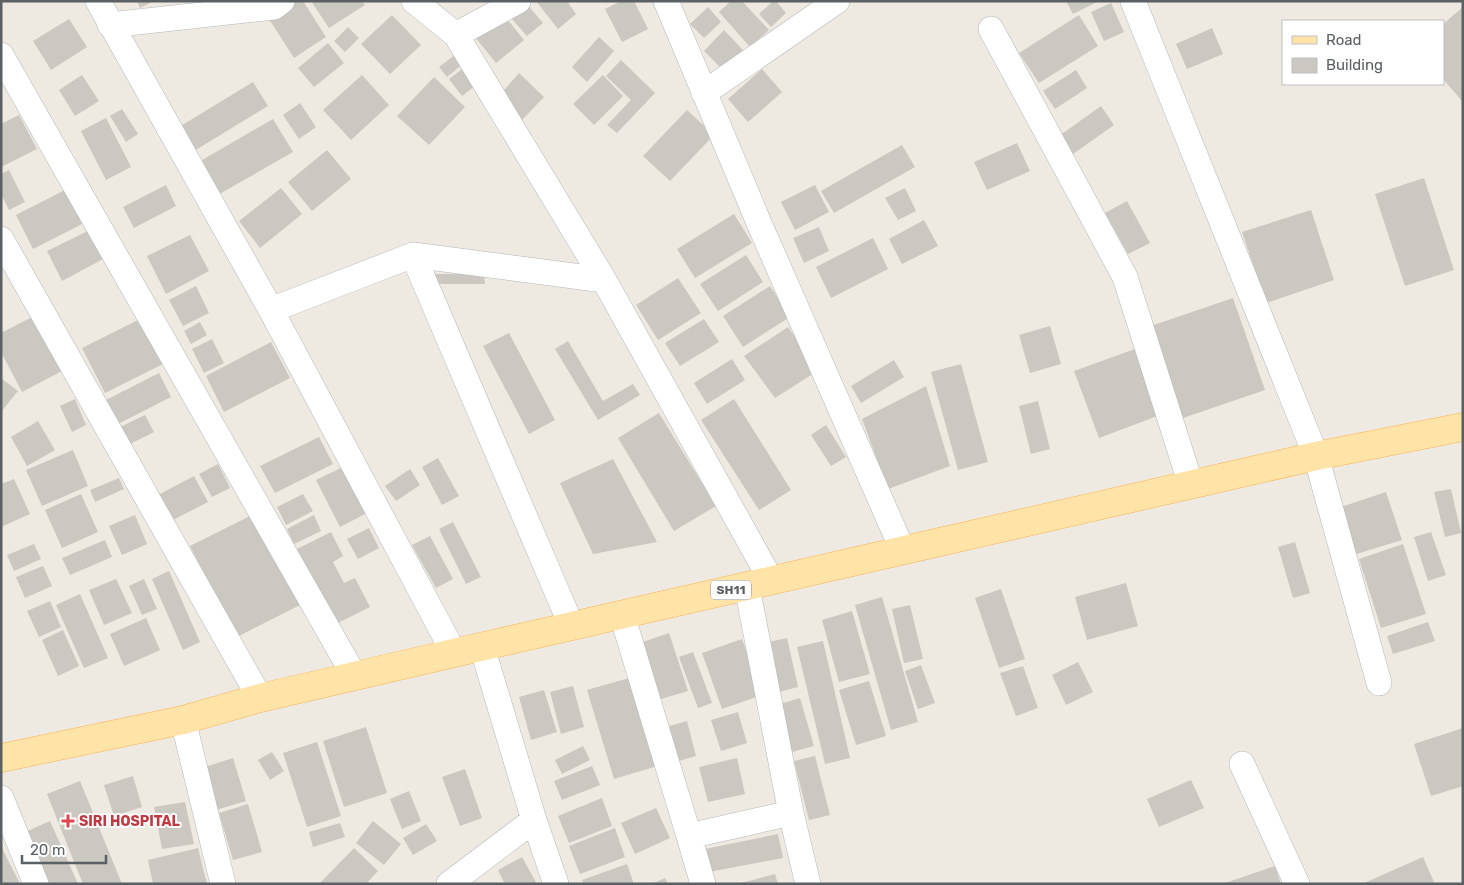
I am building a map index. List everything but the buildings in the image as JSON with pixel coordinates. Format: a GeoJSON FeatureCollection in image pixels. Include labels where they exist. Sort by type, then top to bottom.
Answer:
{"type":"FeatureCollection","features":[{"type":"Feature","properties":{"kind":"main road","name":"SH11"},"geometry":{"type":"LineString","coordinates":[[1,758],[183,720],[260,698],[1316,456],[1463,427]]}},
{"type":"Feature","properties":{"kind":"street"},"geometry":{"type":"LineString","coordinates":[[98,1],[271,310],[454,653]]}},
{"type":"Feature","properties":{"kind":"street"},"geometry":{"type":"LineString","coordinates":[[110,25],[274,7],[282,1]]}},
{"type":"Feature","properties":{"kind":"street"},"geometry":{"type":"LineString","coordinates":[[414,1],[456,34],[604,280],[759,583],[791,813],[808,884]]}},
{"type":"Feature","properties":{"kind":"street"},"geometry":{"type":"LineString","coordinates":[[456,34],[518,1]]}},
{"type":"Feature","properties":{"kind":"street"},"geometry":{"type":"LineString","coordinates":[[666,1],[704,94],[903,551]]}},
{"type":"Feature","properties":{"kind":"street"},"geometry":{"type":"LineString","coordinates":[[704,94],[837,1]]}},
{"type":"Feature","properties":{"kind":"street"},"geometry":{"type":"LineString","coordinates":[[1133,1],[1316,456],[1379,683]]}},
{"type":"Feature","properties":{"kind":"street"},"geometry":{"type":"LineString","coordinates":[[991,29],[1125,277],[1191,485]]}},
{"type":"Feature","properties":{"kind":"street"},"geometry":{"type":"LineString","coordinates":[[1,56],[355,677]]}},
{"type":"Feature","properties":{"kind":"street"},"geometry":{"type":"LineString","coordinates":[[1,239],[260,698]]}},
{"type":"Feature","properties":{"kind":"street"},"geometry":{"type":"LineString","coordinates":[[271,310],[413,255],[604,280]]}},
{"type":"Feature","properties":{"kind":"street"},"geometry":{"type":"LineString","coordinates":[[413,255],[572,627]]}},
{"type":"Feature","properties":{"kind":"street"},"geometry":{"type":"LineString","coordinates":[[622,615],[703,884]]}},
{"type":"Feature","properties":{"kind":"street"},"geometry":{"type":"LineString","coordinates":[[482,647],[534,820],[556,884]]}},
{"type":"Feature","properties":{"kind":"street"},"geometry":{"type":"LineString","coordinates":[[183,720],[223,884]]}},
{"type":"Feature","properties":{"kind":"street"},"geometry":{"type":"LineString","coordinates":[[1242,764],[1298,884]]}},
{"type":"Feature","properties":{"kind":"street"},"geometry":{"type":"LineString","coordinates":[[1,798],[36,884]]}},
{"type":"Feature","properties":{"kind":"street"},"geometry":{"type":"LineString","coordinates":[[689,836],[791,813]]}},
{"type":"Feature","properties":{"kind":"street"},"geometry":{"type":"LineString","coordinates":[[449,884],[534,820]]}},
{"type":"Feature","properties":{"kind":"place","name":"SIRI HOSPITAL"},"geometry":{"type":"Point","coordinates":[68,821]}}]}
